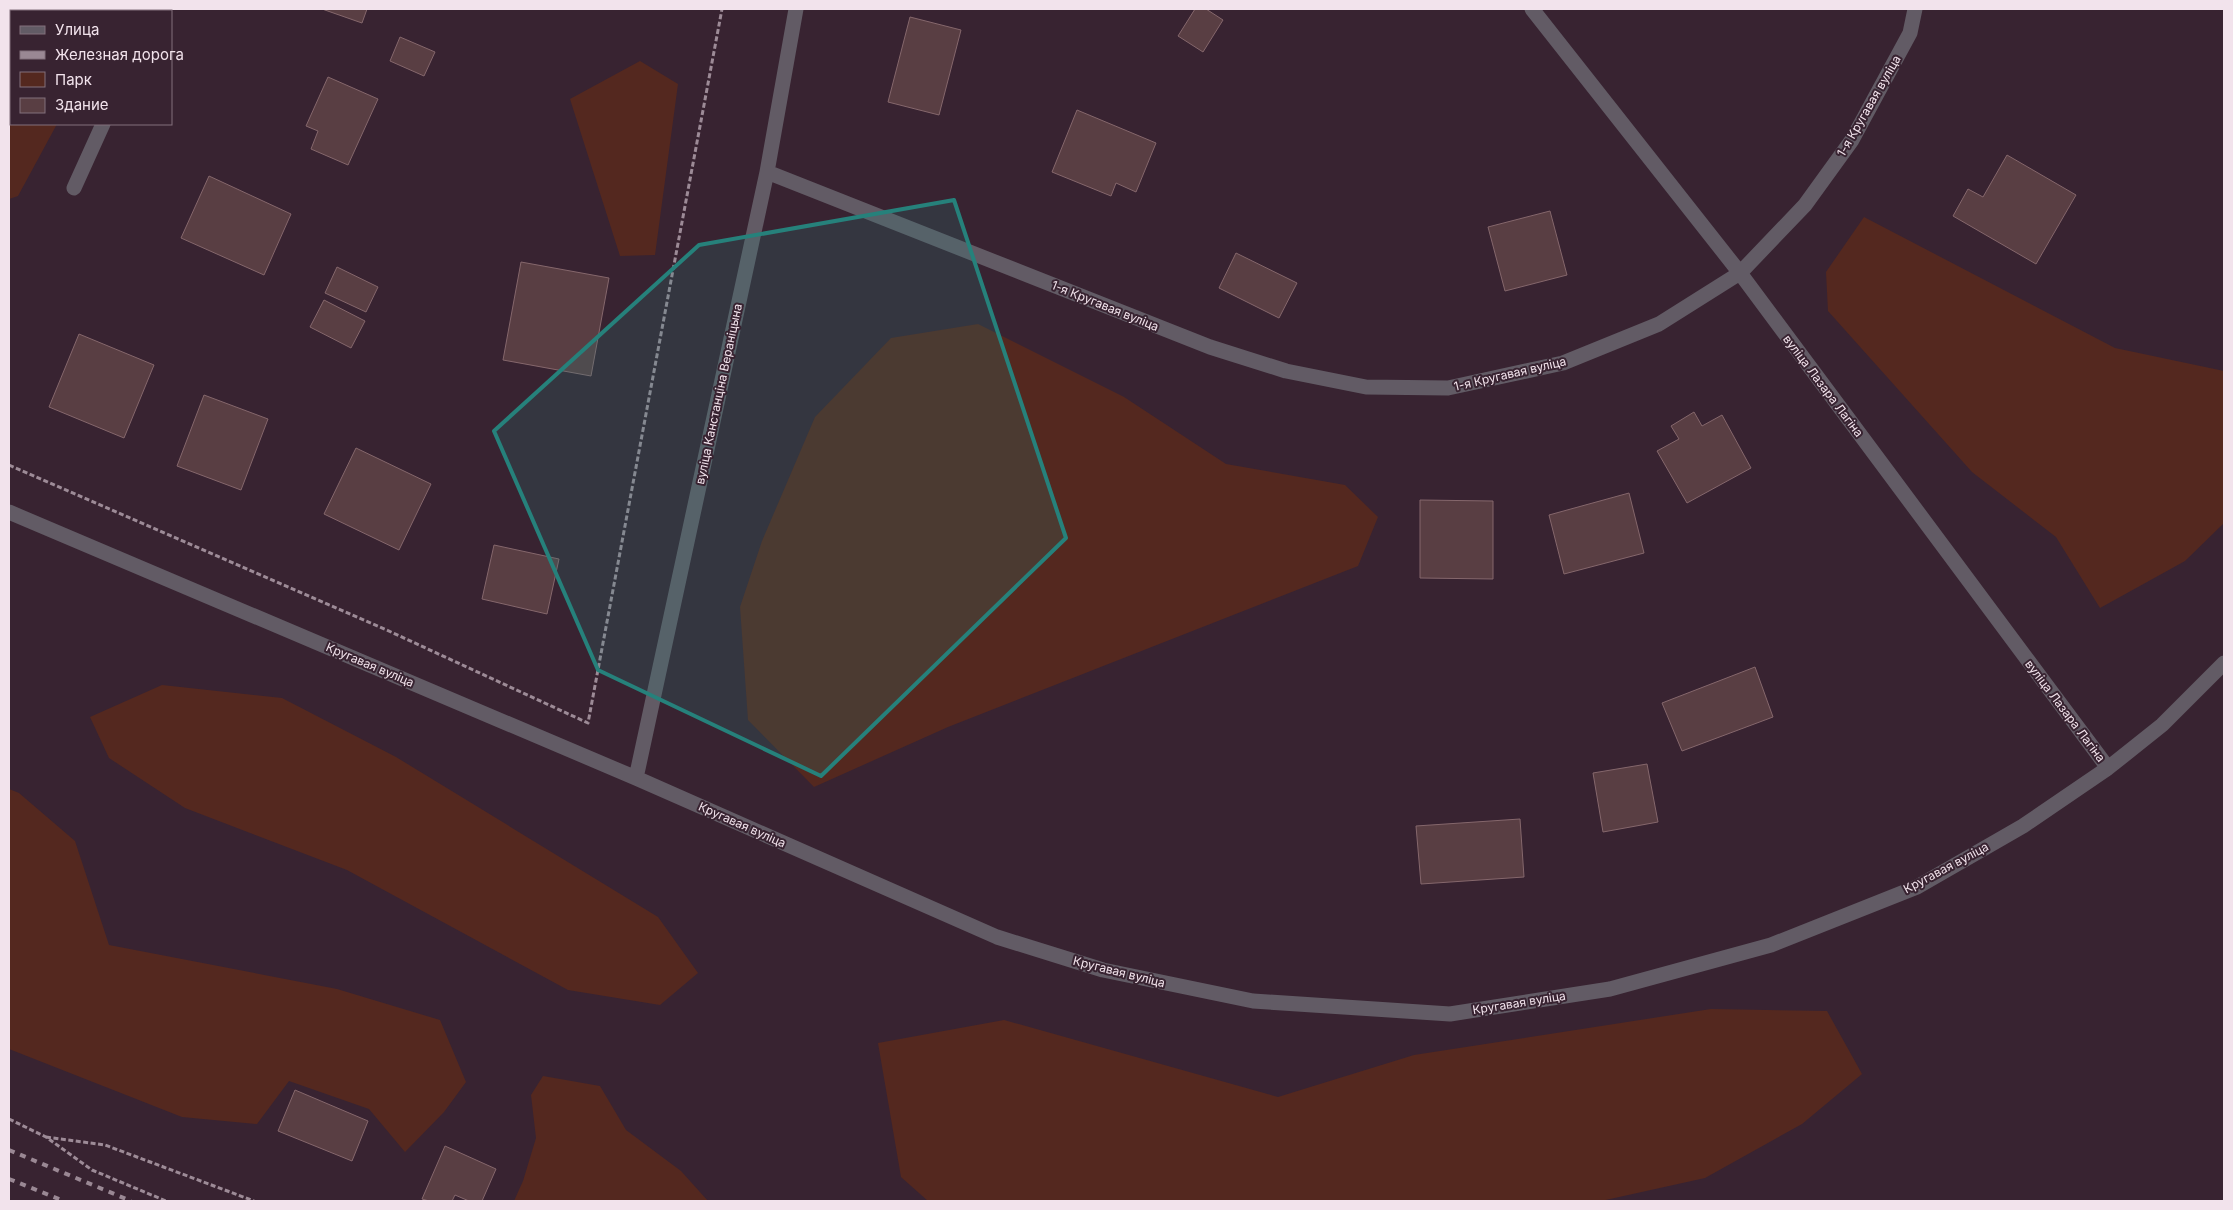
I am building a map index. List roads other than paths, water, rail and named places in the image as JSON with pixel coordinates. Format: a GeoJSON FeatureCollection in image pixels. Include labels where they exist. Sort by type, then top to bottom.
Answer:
{"type":"FeatureCollection","features":[{"type":"Feature","properties":{"kind":"street","name":"вуліца Канстанціна Вераніцына"},"geometry":{"type":"LineString","coordinates":[[636,778],[767,172],[796,9]]}},
{"type":"Feature","properties":{"kind":"street","name":"вуліца Лазара Лагіна"},"geometry":{"type":"LineString","coordinates":[[1532,9],[1740,273],[2108,768]]}},
{"type":"Feature","properties":{"kind":"street","name":"1-я Кругавая вуліца"},"geometry":{"type":"LineString","coordinates":[[767,172],[1210,347],[1286,371],[1366,387],[1448,388],[1564,363],[1659,324],[1740,273],[1805,205],[1852,140],[1910,33],[1915,9]]}},
{"type":"Feature","properties":{"kind":"street"},"geometry":{"type":"LineString","coordinates":[[74,188],[103,125]]}},
{"type":"Feature","properties":{"kind":"street","name":"Кругавая вуліца"},"geometry":{"type":"LineString","coordinates":[[9,512],[636,778],[997,937],[1103,970],[1253,1001],[1450,1014],[1610,989],[1771,945],[1917,887],[2023,826],[2108,768],[2162,725],[2224,663]]}},
{"type":"Feature","properties":{"kind":"railway"},"geometry":{"type":"LineString","coordinates":[[9,1150],[131,1201]]}},
{"type":"Feature","properties":{"kind":"railway"},"geometry":{"type":"LineString","coordinates":[[9,1179],[64,1201]]}}]}
